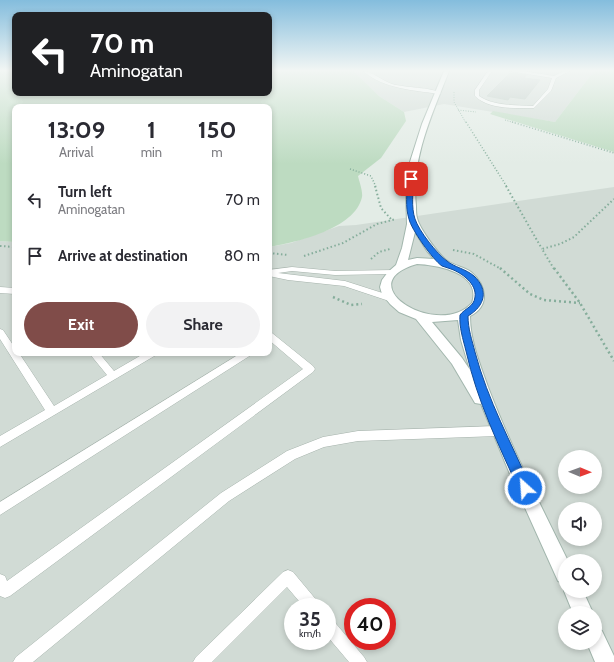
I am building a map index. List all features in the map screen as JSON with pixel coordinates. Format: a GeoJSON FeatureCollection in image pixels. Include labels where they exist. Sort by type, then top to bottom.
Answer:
{"type":"FeatureCollection","features":[{"type":"Feature","properties":{"kind":"street"},"geometry":{"type":"LineString","coordinates":[[401,266],[412,219],[410,186],[414,158],[436,102]]}},
{"type":"Feature","properties":{"kind":"street"},"geometry":{"type":"LineString","coordinates":[[412,219],[430,249],[445,264]]}},
{"type":"Feature","properties":{"kind":"street"},"geometry":{"type":"LineString","coordinates":[[422,261],[445,264],[455,268],[471,278],[479,291],[477,304],[472,310],[464,315],[443,319],[420,316],[404,309],[392,299],[388,293],[386,282],[391,272],[401,266],[422,261]]}},
{"type":"Feature","properties":{"kind":"street"},"geometry":{"type":"LineString","coordinates":[[464,315],[464,325],[474,364],[495,424],[558,559]]}},
{"type":"Feature","properties":{"kind":"street"},"geometry":{"type":"LineString","coordinates":[[420,316],[457,361],[495,424]]}},
{"type":"Feature","properties":{"kind":"street"},"geometry":{"type":"LineString","coordinates":[[600,650],[606,662]]}},
{"type":"Feature","properties":{"kind":"lane"},"geometry":{"type":"LineString","coordinates":[[488,102],[534,107],[539,102]]}},
{"type":"Feature","properties":{"kind":"lane"},"geometry":{"type":"LineString","coordinates":[[272,272],[292,269],[335,273],[391,272]]}},
{"type":"Feature","properties":{"kind":"lane"},"geometry":{"type":"LineString","coordinates":[[272,274],[288,278],[346,284],[392,299]]}},
{"type":"Feature","properties":{"kind":"lane"},"geometry":{"type":"LineString","coordinates":[[0,290],[12,291]]}},
{"type":"Feature","properties":{"kind":"lane"},"geometry":{"type":"LineString","coordinates":[[0,332],[12,350]]}},
{"type":"Feature","properties":{"kind":"lane"},"geometry":{"type":"LineString","coordinates":[[0,581],[5,591],[310,368],[272,340]]}},
{"type":"Feature","properties":{"kind":"lane"},"geometry":{"type":"LineString","coordinates":[[16,356],[52,412]]}},
{"type":"Feature","properties":{"kind":"lane"},"geometry":{"type":"LineString","coordinates":[[96,356],[113,376]]}},
{"type":"Feature","properties":{"kind":"lane"},"geometry":{"type":"LineString","coordinates":[[0,442],[149,356]]}},
{"type":"Feature","properties":{"kind":"lane"},"geometry":{"type":"LineString","coordinates":[[0,509],[243,356]]}},
{"type":"Feature","properties":{"kind":"lane"},"geometry":{"type":"LineString","coordinates":[[21,662],[225,497],[291,455],[323,442],[358,436],[495,424]]}},
{"type":"Feature","properties":{"kind":"lane"},"geometry":{"type":"LineString","coordinates":[[200,662],[288,577],[306,598]]}},
{"type":"Feature","properties":{"kind":"lane"},"geometry":{"type":"LineString","coordinates":[[336,635],[359,662]]}},
{"type":"Feature","properties":{"kind":"path"},"geometry":{"type":"LineString","coordinates":[[455,102],[458,110],[514,199],[542,249],[560,278],[580,303],[614,361]]}},
{"type":"Feature","properties":{"kind":"path"},"geometry":{"type":"LineString","coordinates":[[458,110],[480,113]]}},
{"type":"Feature","properties":{"kind":"path"},"geometry":{"type":"LineString","coordinates":[[499,118],[614,153]]}},
{"type":"Feature","properties":{"kind":"path"},"geometry":{"type":"LineString","coordinates":[[350,169],[371,176],[378,193],[381,208],[391,219]]}},
{"type":"Feature","properties":{"kind":"path"},"geometry":{"type":"LineString","coordinates":[[542,249],[560,244],[574,237],[614,199]]}},
{"type":"Feature","properties":{"kind":"path"},"geometry":{"type":"LineString","coordinates":[[300,257],[325,250],[391,219],[412,219]]}},
{"type":"Feature","properties":{"kind":"path"},"geometry":{"type":"LineString","coordinates":[[0,246],[12,247]]}},
{"type":"Feature","properties":{"kind":"path"},"geometry":{"type":"LineString","coordinates":[[272,252],[293,256]]}},
{"type":"Feature","properties":{"kind":"shaded area"},"geometry":{"type":"Polygon","coordinates":[[[388,102],[570,102],[555,122],[444,104],[404,112],[388,102]]]}},
{"type":"Feature","properties":{"kind":"shaded area"},"geometry":{"type":"Polygon","coordinates":[[[614,187],[614,662],[0,662],[0,241],[12,242],[12,356],[272,356],[272,246],[291,243],[339,226],[356,225],[614,187]]]}},
{"type":"Feature","properties":{"kind":"green space"},"geometry":{"type":"Polygon","coordinates":[[[0,102],[388,102],[404,112],[406,121],[381,158],[358,176],[362,197],[357,208],[348,218],[337,226],[323,232],[294,242],[272,246],[272,104],[12,104],[12,242],[0,241],[0,102]]]}},
{"type":"Feature","properties":{"kind":"green space"},"geometry":{"type":"Polygon","coordinates":[[[570,102],[614,102],[614,152],[490,114],[493,111],[555,122],[570,102]]]}},
{"type":"Feature","properties":{"kind":"route"},"geometry":{"type":"LineString","coordinates":[[411,179],[410,200],[412,219],[430,249],[445,264],[464,272],[471,278],[479,291],[477,304],[472,310],[464,315],[464,325],[474,364],[492,417],[525,488]]}}]}
